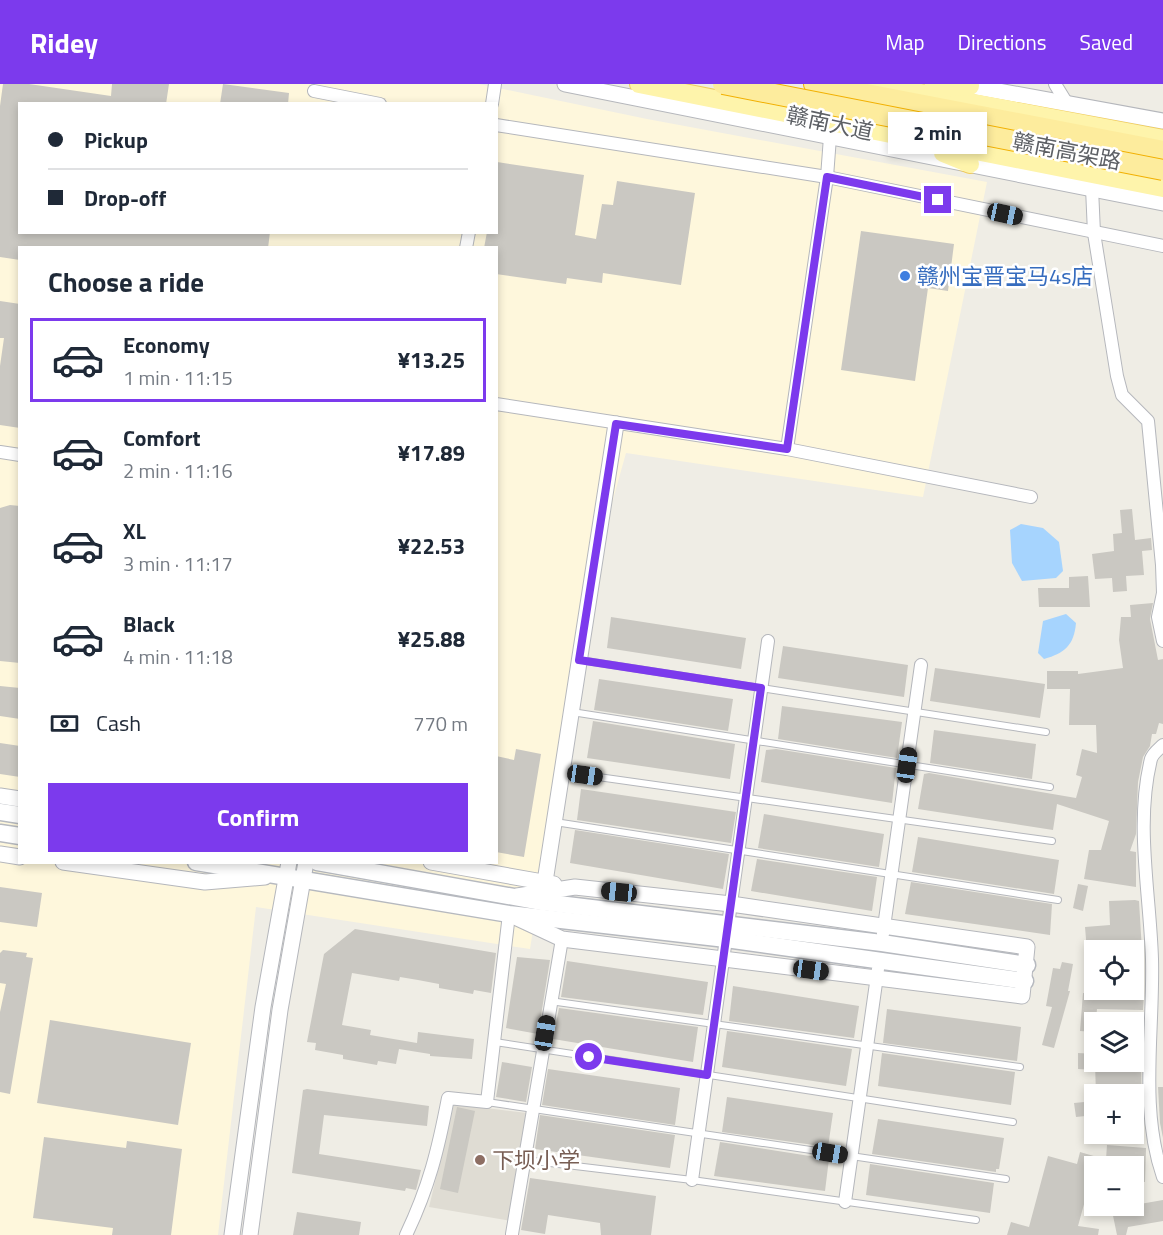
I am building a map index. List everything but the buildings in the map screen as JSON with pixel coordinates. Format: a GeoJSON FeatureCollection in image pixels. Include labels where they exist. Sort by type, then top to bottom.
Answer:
{"type":"FeatureCollection","features":[{"type":"Feature","properties":{"kind":"highway","name":"赣南高架路"},"geometry":{"type":"LineString","coordinates":[[723,84],[1163,170]]}},
{"type":"Feature","properties":{"kind":"highway","name":"赣南高架路"},"geometry":{"type":"LineString","coordinates":[[814,84],[1163,151]]}},
{"type":"Feature","properties":{"kind":"main road","name":"赣南大道"},"geometry":{"type":"LineString","coordinates":[[639,84],[911,140],[1163,188]]}},
{"type":"Feature","properties":{"kind":"main road"},"geometry":{"type":"LineString","coordinates":[[738,103],[742,84]]}},
{"type":"Feature","properties":{"kind":"main road"},"geometry":{"type":"LineString","coordinates":[[873,84],[1163,139]]}},
{"type":"Feature","properties":{"kind":"main road"},"geometry":{"type":"LineString","coordinates":[[900,89],[965,85]]}},
{"type":"Feature","properties":{"kind":"main road"},"geometry":{"type":"LineString","coordinates":[[911,140],[970,165]]}},
{"type":"Feature","properties":{"kind":"main road"},"geometry":{"type":"LineString","coordinates":[[0,812],[18,815]]}},
{"type":"Feature","properties":{"kind":"main road"},"geometry":{"type":"LineString","coordinates":[[0,833],[18,836]]}},
{"type":"Feature","properties":{"kind":"main road"},"geometry":{"type":"LineString","coordinates":[[222,864],[305,871],[510,914],[882,943],[1025,978]]}},
{"type":"Feature","properties":{"kind":"main road"},"geometry":{"type":"LineString","coordinates":[[329,864],[512,897],[544,892],[879,962],[1025,978]]}},
{"type":"Feature","properties":{"kind":"street"},"geometry":{"type":"LineString","coordinates":[[492,102],[495,84]]}},
{"type":"Feature","properties":{"kind":"street"},"geometry":{"type":"LineString","coordinates":[[565,84],[1163,203]]}},
{"type":"Feature","properties":{"kind":"street"},"geometry":{"type":"LineString","coordinates":[[1055,84],[1066,102]]}},
{"type":"Feature","properties":{"kind":"street"},"geometry":{"type":"LineString","coordinates":[[965,85],[1163,121]]}},
{"type":"Feature","properties":{"kind":"street"},"geometry":{"type":"LineString","coordinates":[[314,91],[370,102]]}},
{"type":"Feature","properties":{"kind":"street"},"geometry":{"type":"LineString","coordinates":[[498,125],[827,177],[1163,246]]}},
{"type":"Feature","properties":{"kind":"street"},"geometry":{"type":"LineString","coordinates":[[787,449],[827,177],[830,137]]}},
{"type":"Feature","properties":{"kind":"street"},"geometry":{"type":"LineString","coordinates":[[1092,188],[1094,233],[1122,394],[1148,421],[1162,564],[1163,593],[1158,616],[1163,641]]}},
{"type":"Feature","properties":{"kind":"street"},"geometry":{"type":"LineString","coordinates":[[498,404],[787,449],[1030,497]]}},
{"type":"Feature","properties":{"kind":"street"},"geometry":{"type":"LineString","coordinates":[[544,892],[616,424]]}},
{"type":"Feature","properties":{"kind":"street"},"geometry":{"type":"LineString","coordinates":[[0,452],[18,455]]}},
{"type":"Feature","properties":{"kind":"street"},"geometry":{"type":"LineString","coordinates":[[692,1180],[768,641]]}},
{"type":"Feature","properties":{"kind":"street"},"geometry":{"type":"LineString","coordinates":[[845,1202],[921,665]]}},
{"type":"Feature","properties":{"kind":"street"},"geometry":{"type":"LineString","coordinates":[[1163,745],[1152,756],[1146,797],[1144,862],[1152,968],[1153,1015],[1149,1087],[1154,1153],[1163,1177]]}},
{"type":"Feature","properties":{"kind":"street"},"geometry":{"type":"LineString","coordinates":[[0,796],[18,799]]}},
{"type":"Feature","properties":{"kind":"street"},"geometry":{"type":"LineString","coordinates":[[0,854],[18,857]]}},
{"type":"Feature","properties":{"kind":"street"},"geometry":{"type":"LineString","coordinates":[[77,864],[205,882],[288,869],[263,1007],[232,1235]]}},
{"type":"Feature","properties":{"kind":"street"},"geometry":{"type":"LineString","coordinates":[[406,1235],[425,1196],[436,1159],[448,1098],[487,1102],[510,914],[562,939],[723,958],[876,980],[1025,978],[1027,947],[731,904],[575,887],[544,892],[439,864]]}},
{"type":"Feature","properties":{"kind":"street"},"geometry":{"type":"LineString","coordinates":[[250,1235],[280,1010],[305,871]]}},
{"type":"Feature","properties":{"kind":"street"},"geometry":{"type":"LineString","coordinates":[[512,1234],[562,939]]}},
{"type":"Feature","properties":{"kind":"lane"},"geometry":{"type":"LineString","coordinates":[[579,660],[1046,732]]}},
{"type":"Feature","properties":{"kind":"lane"},"geometry":{"type":"LineString","coordinates":[[571,712],[1050,787]]}},
{"type":"Feature","properties":{"kind":"lane"},"geometry":{"type":"LineString","coordinates":[[562,772],[1052,841]]}},
{"type":"Feature","properties":{"kind":"lane"},"geometry":{"type":"LineString","coordinates":[[555,822],[1058,900]]}},
{"type":"Feature","properties":{"kind":"lane"},"geometry":{"type":"LineString","coordinates":[[550,1001],[1020,1067]]}},
{"type":"Feature","properties":{"kind":"lane"},"geometry":{"type":"LineString","coordinates":[[495,1042],[1012,1122]]}},
{"type":"Feature","properties":{"kind":"lane"},"geometry":{"type":"LineString","coordinates":[[487,1102],[1006,1179]]}},
{"type":"Feature","properties":{"kind":"lane"},"geometry":{"type":"LineString","coordinates":[[525,1160],[692,1180],[976,1220]]}},
{"type":"Feature","properties":{"kind":"shaded area"},"geometry":{"type":"Polygon","coordinates":[[[0,84],[479,84],[647,119],[987,182],[923,497],[626,453],[584,604],[530,949],[256,907],[218,1235],[0,1235],[0,84]]]}},
{"type":"Feature","properties":{"kind":"shaded area","name":"下坝小学"},"geometry":{"type":"Polygon","coordinates":[[[454,1104],[527,1113],[511,1221],[429,1207],[454,1104]]]}},
{"type":"Feature","properties":{"kind":"water"},"geometry":{"type":"Polygon","coordinates":[[[1021,524],[1043,528],[1059,542],[1063,571],[1056,578],[1022,581],[1012,563],[1010,530],[1021,524]]]}},
{"type":"Feature","properties":{"kind":"water"},"geometry":{"type":"Polygon","coordinates":[[[1066,614],[1076,623],[1071,642],[1063,651],[1044,659],[1038,653],[1043,621],[1066,614]]]}},
{"type":"Feature","properties":{"kind":"place","name":"赣州宝晋宝马4s店"},"geometry":{"type":"Point","coordinates":[905,276]}},
{"type":"Feature","properties":{"kind":"place","name":"下坝小学"},"geometry":{"type":"Point","coordinates":[480,1160]}},
{"type":"Feature","properties":{"kind":"route"},"geometry":{"type":"LineString","coordinates":[[589,1057],[707,1075],[761,688],[579,660],[616,424],[787,449],[827,177],[938,200]]}}]}
